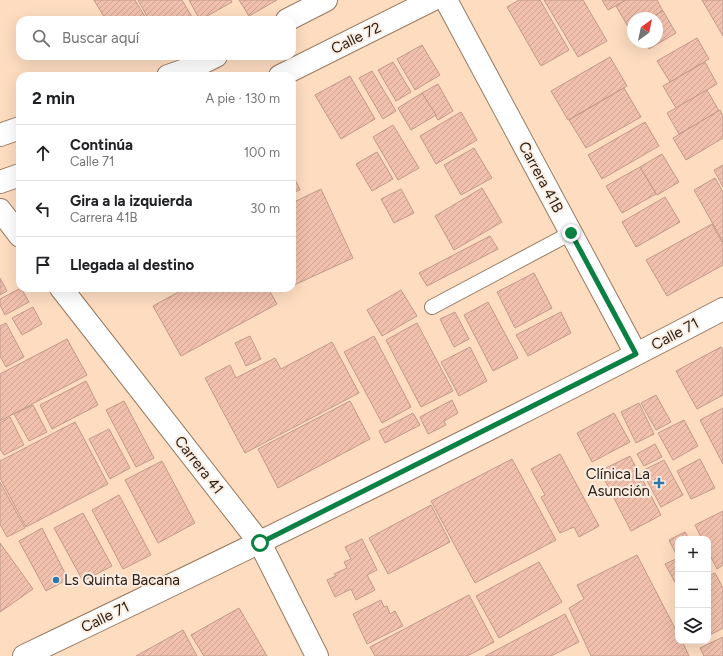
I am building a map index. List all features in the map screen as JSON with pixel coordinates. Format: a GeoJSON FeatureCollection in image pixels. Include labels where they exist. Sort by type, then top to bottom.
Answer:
{"type":"FeatureCollection","features":[{"type":"Feature","properties":{"kind":"street"},"geometry":{"type":"LineString","coordinates":[[295,16],[326,0]]}},
{"type":"Feature","properties":{"kind":"street","name":"Calle 72"},"geometry":{"type":"LineString","coordinates":[[288,72],[432,0]]}},
{"type":"Feature","properties":{"kind":"street","name":"Carrera 41B"},"geometry":{"type":"LineString","coordinates":[[446,0],[636,354]]}},
{"type":"Feature","properties":{"kind":"street"},"geometry":{"type":"LineString","coordinates":[[180,72],[208,60]]}},
{"type":"Feature","properties":{"kind":"street"},"geometry":{"type":"LineString","coordinates":[[0,136],[16,130]]}},
{"type":"Feature","properties":{"kind":"street"},"geometry":{"type":"LineString","coordinates":[[0,182],[16,176]]}},
{"type":"Feature","properties":{"kind":"street"},"geometry":{"type":"LineString","coordinates":[[0,210],[16,231]]}},
{"type":"Feature","properties":{"kind":"street","name":"Carrera 41"},"geometry":{"type":"LineString","coordinates":[[64,292],[260,543],[317,656]]}},
{"type":"Feature","properties":{"kind":"street","name":"Calle 71"},"geometry":{"type":"LineString","coordinates":[[24,656],[260,543],[723,309]]}},
{"type":"Feature","properties":{"kind":"lane"},"geometry":{"type":"LineString","coordinates":[[432,307],[571,233]]}},
{"type":"Feature","properties":{"kind":"building"},"geometry":{"type":"Polygon","coordinates":[[[94,0],[135,0],[145,16],[104,16],[94,0]]]}},
{"type":"Feature","properties":{"kind":"building"},"geometry":{"type":"Polygon","coordinates":[[[138,0],[182,0],[191,16],[147,16],[138,0]]]}},
{"type":"Feature","properties":{"kind":"building"},"geometry":{"type":"Polygon","coordinates":[[[189,0],[231,0],[232,2],[207,16],[198,16],[189,0]]]}},
{"type":"Feature","properties":{"kind":"building"},"geometry":{"type":"Polygon","coordinates":[[[239,0],[277,0],[249,16],[239,0]]]}},
{"type":"Feature","properties":{"kind":"building"},"geometry":{"type":"Polygon","coordinates":[[[519,0],[540,0],[569,50],[541,66],[507,7],[519,0]]]}},
{"type":"Feature","properties":{"kind":"building"},"geometry":{"type":"Polygon","coordinates":[[[544,0],[583,0],[607,41],[578,57],[544,0]]]}},
{"type":"Feature","properties":{"kind":"building"},"geometry":{"type":"Polygon","coordinates":[[[602,0],[626,0],[608,10],[602,0]]]}},
{"type":"Feature","properties":{"kind":"building"},"geometry":{"type":"Polygon","coordinates":[[[626,0],[657,0],[663,11],[627,12],[627,25],[616,6],[626,0]]]}},
{"type":"Feature","properties":{"kind":"building"},"geometry":{"type":"Polygon","coordinates":[[[702,0],[723,0],[723,36],[702,0]]]}},
{"type":"Feature","properties":{"kind":"building"},"geometry":{"type":"Polygon","coordinates":[[[663,11],[676,33],[663,41],[663,12],[661,12],[663,11]]]}},
{"type":"Feature","properties":{"kind":"building"},"geometry":{"type":"Polygon","coordinates":[[[697,38],[709,59],[670,82],[657,61],[697,38]]]}},
{"type":"Feature","properties":{"kind":"building"},"geometry":{"type":"Polygon","coordinates":[[[422,45],[440,75],[415,90],[397,59],[422,45]]]}},
{"type":"Feature","properties":{"kind":"building"},"geometry":{"type":"Polygon","coordinates":[[[610,57],[627,86],[568,120],[551,91],[610,57]]]}},
{"type":"Feature","properties":{"kind":"building"},"geometry":{"type":"Polygon","coordinates":[[[393,62],[411,92],[396,101],[378,70],[393,62]]]}},
{"type":"Feature","properties":{"kind":"building"},"geometry":{"type":"Polygon","coordinates":[[[705,62],[717,84],[676,108],[663,86],[705,62]]]}},
{"type":"Feature","properties":{"kind":"building"},"geometry":{"type":"Polygon","coordinates":[[[372,71],[396,111],[383,119],[359,78],[372,71]]]}},
{"type":"Feature","properties":{"kind":"building"},"geometry":{"type":"Polygon","coordinates":[[[350,76],[375,119],[341,139],[315,95],[350,76]]]}},
{"type":"Feature","properties":{"kind":"building"},"geometry":{"type":"Polygon","coordinates":[[[438,84],[453,111],[438,120],[422,93],[438,84]]]}},
{"type":"Feature","properties":{"kind":"building"},"geometry":{"type":"Polygon","coordinates":[[[624,88],[641,117],[586,148],[569,120],[624,88]]]}},
{"type":"Feature","properties":{"kind":"building"},"geometry":{"type":"Polygon","coordinates":[[[707,90],[719,111],[679,134],[667,113],[707,90]]]}},
{"type":"Feature","properties":{"kind":"building"},"geometry":{"type":"Polygon","coordinates":[[[422,93],[436,115],[411,130],[398,108],[422,93]]]}},
{"type":"Feature","properties":{"kind":"building"},"geometry":{"type":"Polygon","coordinates":[[[720,110],[723,116],[723,138],[686,160],[673,138],[720,110]]]}},
{"type":"Feature","properties":{"kind":"building"},"geometry":{"type":"Polygon","coordinates":[[[461,112],[477,140],[436,164],[420,136],[461,112]]]}},
{"type":"Feature","properties":{"kind":"building"},"geometry":{"type":"Polygon","coordinates":[[[645,122],[659,146],[602,179],[588,155],[645,122]]]}},
{"type":"Feature","properties":{"kind":"building"},"geometry":{"type":"Polygon","coordinates":[[[393,125],[419,168],[398,180],[373,137],[393,125]]]}},
{"type":"Feature","properties":{"kind":"building"},"geometry":{"type":"Polygon","coordinates":[[[474,148],[492,178],[461,195],[444,165],[474,148]]]}},
{"type":"Feature","properties":{"kind":"building"},"geometry":{"type":"Polygon","coordinates":[[[377,152],[393,179],[372,191],[356,164],[377,152]]]}},
{"type":"Feature","properties":{"kind":"building"},"geometry":{"type":"Polygon","coordinates":[[[662,154],[679,182],[657,195],[640,167],[662,154]]]}},
{"type":"Feature","properties":{"kind":"building"},"geometry":{"type":"Polygon","coordinates":[[[723,165],[723,187],[714,170],[723,165]]]}},
{"type":"Feature","properties":{"kind":"building"},"geometry":{"type":"Polygon","coordinates":[[[640,167],[656,194],[622,213],[606,186],[640,167]]]}},
{"type":"Feature","properties":{"kind":"building"},"geometry":{"type":"Polygon","coordinates":[[[715,178],[723,192],[723,242],[694,190],[715,178]]]}},
{"type":"Feature","properties":{"kind":"building"},"geometry":{"type":"Polygon","coordinates":[[[296,182],[300,190],[296,192],[296,182]]]}},
{"type":"Feature","properties":{"kind":"building"},"geometry":{"type":"Polygon","coordinates":[[[482,188],[502,222],[454,250],[435,216],[482,188]]]}},
{"type":"Feature","properties":{"kind":"building"},"geometry":{"type":"Polygon","coordinates":[[[321,189],[353,258],[296,284],[296,201],[321,189]]]}},
{"type":"Feature","properties":{"kind":"building"},"geometry":{"type":"Polygon","coordinates":[[[401,189],[414,213],[394,223],[381,199],[401,189]]]}},
{"type":"Feature","properties":{"kind":"building"},"geometry":{"type":"Polygon","coordinates":[[[665,197],[680,222],[636,247],[622,222],[665,197]]]}},
{"type":"Feature","properties":{"kind":"building"},"geometry":{"type":"Polygon","coordinates":[[[712,224],[723,244],[723,265],[667,296],[646,260],[712,224]]]}},
{"type":"Feature","properties":{"kind":"building"},"geometry":{"type":"Polygon","coordinates":[[[490,236],[498,249],[427,286],[419,273],[490,236]]]}},
{"type":"Feature","properties":{"kind":"building"},"geometry":{"type":"Polygon","coordinates":[[[534,273],[552,308],[515,328],[497,292],[534,273]]]}},
{"type":"Feature","properties":{"kind":"building"},"geometry":{"type":"Polygon","coordinates":[[[0,278],[7,291],[0,295],[0,278]]]}},
{"type":"Feature","properties":{"kind":"building"},"geometry":{"type":"Polygon","coordinates":[[[401,290],[417,316],[382,336],[367,310],[401,290]]]}},
{"type":"Feature","properties":{"kind":"building"},"geometry":{"type":"Polygon","coordinates":[[[16,291],[16,292],[23,292],[29,302],[5,315],[0,305],[0,299],[16,291]]]}},
{"type":"Feature","properties":{"kind":"building"},"geometry":{"type":"Polygon","coordinates":[[[179,292],[270,292],[277,304],[181,356],[153,306],[179,292]]]}},
{"type":"Feature","properties":{"kind":"building"},"geometry":{"type":"Polygon","coordinates":[[[488,302],[518,358],[493,371],[464,315],[488,302]]]}},
{"type":"Feature","properties":{"kind":"building"},"geometry":{"type":"Polygon","coordinates":[[[33,307],[42,324],[22,335],[12,318],[33,307]]]}},
{"type":"Feature","properties":{"kind":"building"},"geometry":{"type":"Polygon","coordinates":[[[455,312],[469,339],[454,347],[440,319],[455,312]]]}},
{"type":"Feature","properties":{"kind":"building"},"geometry":{"type":"Polygon","coordinates":[[[561,312],[571,333],[528,356],[516,335],[561,312]]]}},
{"type":"Feature","properties":{"kind":"building"},"geometry":{"type":"Polygon","coordinates":[[[6,323],[24,357],[6,367],[0,356],[0,326],[6,323]]]}},
{"type":"Feature","properties":{"kind":"building"},"geometry":{"type":"Polygon","coordinates":[[[417,323],[453,391],[421,407],[386,340],[417,323]]]}},
{"type":"Feature","properties":{"kind":"building"},"geometry":{"type":"Polygon","coordinates":[[[250,336],[261,359],[246,366],[235,343],[250,336]]]}},
{"type":"Feature","properties":{"kind":"building"},"geometry":{"type":"Polygon","coordinates":[[[374,336],[411,407],[382,423],[344,352],[374,336]]]}},
{"type":"Feature","properties":{"kind":"building"},"geometry":{"type":"Polygon","coordinates":[[[67,339],[87,375],[0,421],[0,374],[67,339]]]}},
{"type":"Feature","properties":{"kind":"building"},"geometry":{"type":"Polygon","coordinates":[[[332,342],[359,393],[245,453],[205,378],[230,365],[236,378],[275,358],[281,369],[332,342]]]}},
{"type":"Feature","properties":{"kind":"building"},"geometry":{"type":"Polygon","coordinates":[[[470,347],[487,381],[459,396],[441,362],[470,347]]]}},
{"type":"Feature","properties":{"kind":"building"},"geometry":{"type":"Polygon","coordinates":[[[721,347],[723,350],[723,395],[697,409],[676,371],[721,347]]]}},
{"type":"Feature","properties":{"kind":"building"},"geometry":{"type":"Polygon","coordinates":[[[86,381],[98,405],[52,429],[40,405],[86,381]]]}},
{"type":"Feature","properties":{"kind":"building"},"geometry":{"type":"Polygon","coordinates":[[[656,395],[671,422],[656,430],[641,403],[656,395]]]}},
{"type":"Feature","properties":{"kind":"building"},"geometry":{"type":"Polygon","coordinates":[[[452,400],[458,413],[444,421],[446,425],[428,434],[420,417],[452,400]]]}},
{"type":"Feature","properties":{"kind":"building"},"geometry":{"type":"Polygon","coordinates":[[[124,401],[154,458],[136,467],[106,410],[124,401]]]}},
{"type":"Feature","properties":{"kind":"building"},"geometry":{"type":"Polygon","coordinates":[[[350,401],[370,439],[278,488],[258,449],[350,401]]]}},
{"type":"Feature","properties":{"kind":"building"},"geometry":{"type":"Polygon","coordinates":[[[639,403],[654,434],[636,443],[621,412],[639,403]]]}},
{"type":"Feature","properties":{"kind":"building"},"geometry":{"type":"Polygon","coordinates":[[[33,405],[47,432],[29,441],[14,414],[33,405]]]}},
{"type":"Feature","properties":{"kind":"building"},"geometry":{"type":"Polygon","coordinates":[[[723,408],[723,464],[700,420],[723,408]]]}},
{"type":"Feature","properties":{"kind":"building"},"geometry":{"type":"Polygon","coordinates":[[[413,413],[420,425],[385,443],[379,431],[413,413]]]}},
{"type":"Feature","properties":{"kind":"building"},"geometry":{"type":"Polygon","coordinates":[[[614,413],[630,442],[592,462],[577,433],[614,413]]]}},
{"type":"Feature","properties":{"kind":"building"},"geometry":{"type":"Polygon","coordinates":[[[10,417],[24,445],[4,455],[0,449],[0,423],[10,417]]]}},
{"type":"Feature","properties":{"kind":"building"},"geometry":{"type":"Polygon","coordinates":[[[684,420],[698,446],[673,460],[658,433],[684,420]]]}},
{"type":"Feature","properties":{"kind":"building"},"geometry":{"type":"Polygon","coordinates":[[[75,422],[108,484],[26,527],[0,478],[0,461],[75,422]]]}},
{"type":"Feature","properties":{"kind":"building"},"geometry":{"type":"Polygon","coordinates":[[[109,429],[130,468],[110,479],[89,439],[109,429]]]}},
{"type":"Feature","properties":{"kind":"building"},"geometry":{"type":"Polygon","coordinates":[[[655,444],[662,457],[644,466],[637,454],[655,444]]]}},
{"type":"Feature","properties":{"kind":"building"},"geometry":{"type":"Polygon","coordinates":[[[560,454],[599,526],[579,537],[574,527],[560,533],[541,497],[545,495],[531,469],[560,454]]]}},
{"type":"Feature","properties":{"kind":"building"},"geometry":{"type":"Polygon","coordinates":[[[630,456],[661,515],[631,531],[600,471],[630,456]]]}},
{"type":"Feature","properties":{"kind":"building"},"geometry":{"type":"Polygon","coordinates":[[[512,459],[556,540],[475,583],[431,501],[512,459]]]}},
{"type":"Feature","properties":{"kind":"building"},"geometry":{"type":"Polygon","coordinates":[[[700,459],[715,488],[691,499],[677,471],[700,459]]]}},
{"type":"Feature","properties":{"kind":"building"},"geometry":{"type":"Polygon","coordinates":[[[664,460],[683,495],[661,507],[642,471],[664,460]]]}},
{"type":"Feature","properties":{"kind":"building"},"geometry":{"type":"Polygon","coordinates":[[[162,461],[195,523],[158,543],[125,480],[162,461]]]}},
{"type":"Feature","properties":{"kind":"building"},"geometry":{"type":"Polygon","coordinates":[[[0,482],[25,528],[7,537],[0,524],[0,482]]]}},
{"type":"Feature","properties":{"kind":"building"},"geometry":{"type":"Polygon","coordinates":[[[119,495],[151,555],[123,569],[92,510],[119,495]]]}},
{"type":"Feature","properties":{"kind":"building"},"geometry":{"type":"Polygon","coordinates":[[[431,505],[450,542],[388,574],[369,538],[431,505]]]}},
{"type":"Feature","properties":{"kind":"building"},"geometry":{"type":"Polygon","coordinates":[[[723,511],[723,565],[717,569],[711,557],[711,536],[700,536],[695,525],[723,511]]]}},
{"type":"Feature","properties":{"kind":"building"},"geometry":{"type":"Polygon","coordinates":[[[83,513],[112,566],[83,581],[54,528],[83,513]]]}},
{"type":"Feature","properties":{"kind":"building"},"geometry":{"type":"Polygon","coordinates":[[[42,528],[68,579],[46,591],[19,541],[42,528]]]}},
{"type":"Feature","properties":{"kind":"building"},"geometry":{"type":"Polygon","coordinates":[[[685,532],[687,536],[677,536],[685,532]]]}},
{"type":"Feature","properties":{"kind":"building"},"geometry":{"type":"Polygon","coordinates":[[[675,537],[675,552],[669,540],[675,537]]]}},
{"type":"Feature","properties":{"kind":"building"},"geometry":{"type":"Polygon","coordinates":[[[362,539],[377,570],[367,575],[375,590],[356,600],[351,589],[335,597],[327,580],[336,576],[334,574],[347,568],[344,562],[351,559],[345,547],[362,539]]]}},
{"type":"Feature","properties":{"kind":"building"},"geometry":{"type":"Polygon","coordinates":[[[0,543],[33,589],[0,612],[0,543]]]}},
{"type":"Feature","properties":{"kind":"building"},"geometry":{"type":"Polygon","coordinates":[[[637,555],[675,628],[675,644],[683,644],[689,656],[591,656],[569,608],[584,599],[577,585],[637,555]]]}},
{"type":"Feature","properties":{"kind":"building"},"geometry":{"type":"Polygon","coordinates":[[[675,559],[675,582],[665,564],[675,559]]]}},
{"type":"Feature","properties":{"kind":"building"},"geometry":{"type":"Polygon","coordinates":[[[539,562],[562,602],[499,638],[476,596],[539,562]]]}},
{"type":"Feature","properties":{"kind":"building"},"geometry":{"type":"Polygon","coordinates":[[[715,573],[723,588],[723,628],[711,634],[711,608],[711,575],[715,573]]]}},
{"type":"Feature","properties":{"kind":"building"},"geometry":{"type":"Polygon","coordinates":[[[469,595],[494,642],[467,656],[375,656],[370,647],[469,595]]]}},
{"type":"Feature","properties":{"kind":"building"},"geometry":{"type":"Polygon","coordinates":[[[381,600],[384,607],[387,606],[390,614],[395,611],[403,626],[367,644],[353,614],[381,600]]]}},
{"type":"Feature","properties":{"kind":"building"},"geometry":{"type":"Polygon","coordinates":[[[239,608],[267,656],[204,656],[191,635],[239,608]]]}},
{"type":"Feature","properties":{"kind":"building"},"geometry":{"type":"Polygon","coordinates":[[[565,614],[579,642],[551,656],[485,656],[565,614]]]}},
{"type":"Feature","properties":{"kind":"building"},"geometry":{"type":"Polygon","coordinates":[[[183,630],[197,656],[136,656],[183,630]]]}},
{"type":"Feature","properties":{"kind":"building"},"geometry":{"type":"Polygon","coordinates":[[[723,637],[723,656],[704,656],[700,648],[723,637]]]}},
{"type":"Feature","properties":{"kind":"place","name":"Clínica La Asunción"},"geometry":{"type":"Point","coordinates":[659,483]}},
{"type":"Feature","properties":{"kind":"place","name":"Ls Quinta Bacana"},"geometry":{"type":"Point","coordinates":[56,580]}},
{"type":"Feature","properties":{"kind":"route"},"geometry":{"type":"LineString","coordinates":[[260,543],[636,354],[571,233]]}}]}
